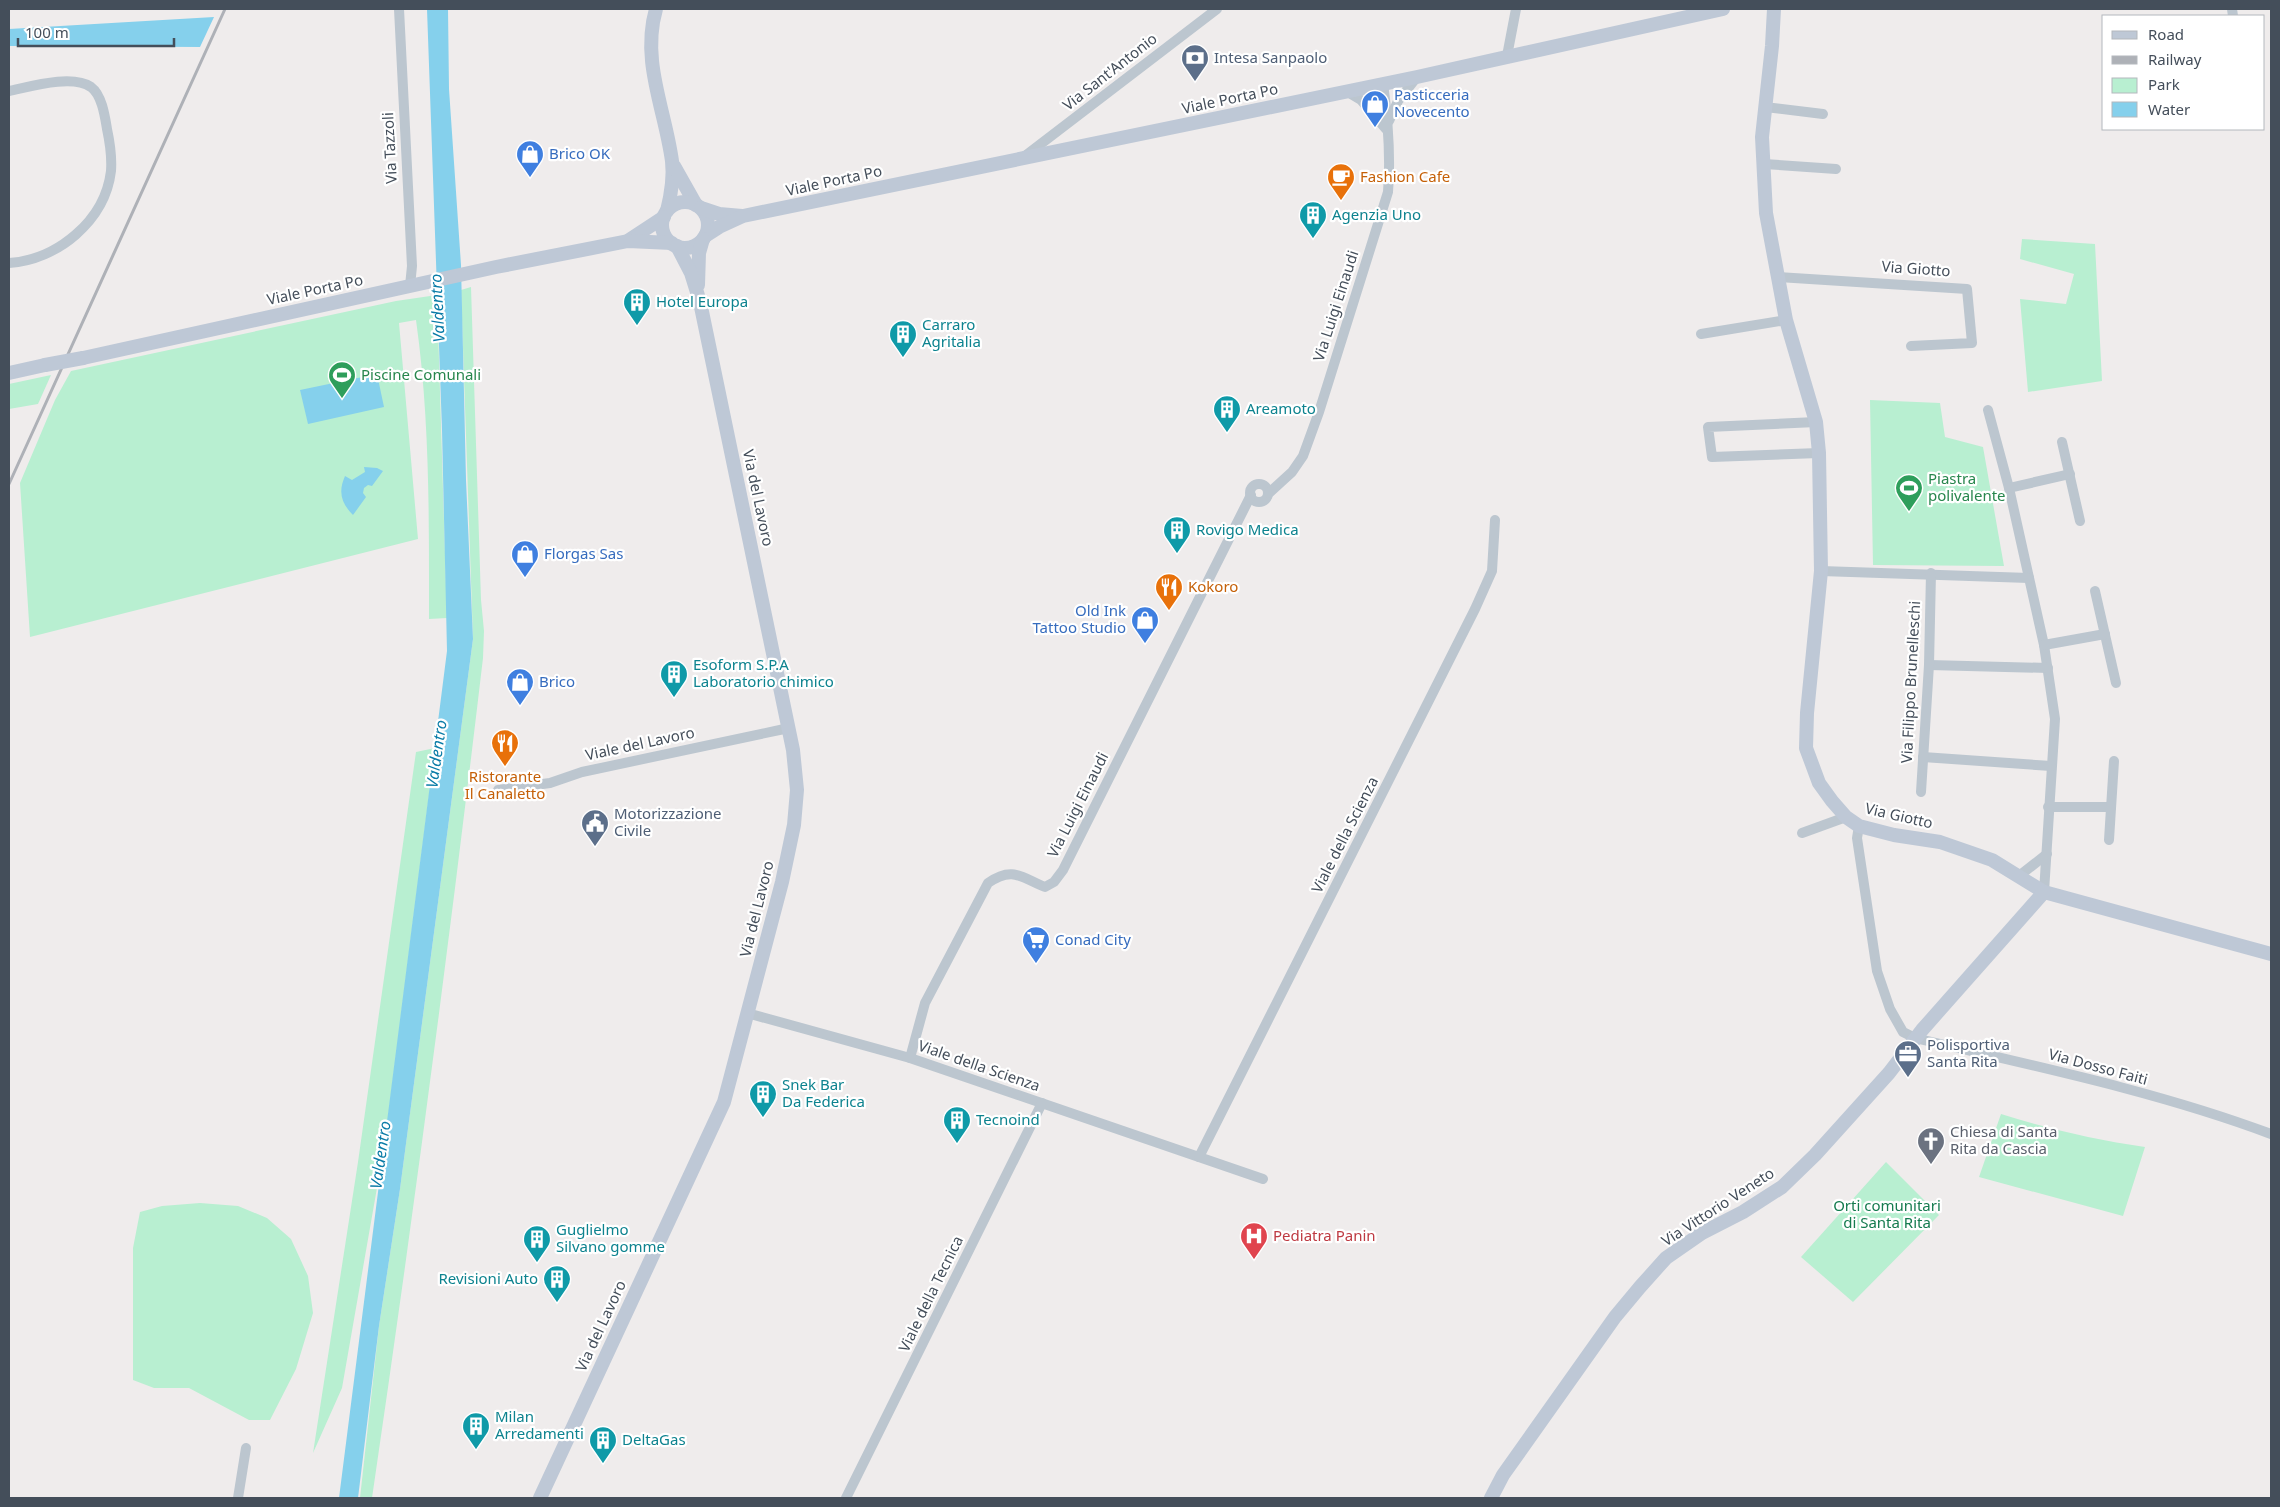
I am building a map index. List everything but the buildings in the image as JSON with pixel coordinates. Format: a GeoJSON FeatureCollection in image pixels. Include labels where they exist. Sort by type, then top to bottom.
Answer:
{"type":"FeatureCollection","features":[{"type":"Feature","properties":{"kind":"main road"},"geometry":{"type":"LineString","coordinates":[[656,9],[650,32],[650,49],[655,86],[672,161],[672,185],[664,234],[674,245],[691,273],[698,293]]}},
{"type":"Feature","properties":{"kind":"main road","name":"Viale Porta Po"},"geometry":{"type":"LineString","coordinates":[[9,373],[628,241],[690,247],[719,227],[743,216],[1417,77],[1723,9]]}},
{"type":"Feature","properties":{"kind":"main road","name":"Via Giotto"},"geometry":{"type":"LineString","coordinates":[[1774,9],[1762,136],[1766,213],[1786,320],[1816,422],[1819,453],[1821,571],[1807,713],[1806,748],[1819,783],[1846,817],[1859,826],[1940,842],[1992,860],[2044,892],[2271,954]]}},
{"type":"Feature","properties":{"kind":"main road"},"geometry":{"type":"LineString","coordinates":[[672,161],[684,186],[708,224],[699,253],[698,293]]}},
{"type":"Feature","properties":{"kind":"main road","name":"Viale Porta Po"},"geometry":{"type":"LineString","coordinates":[[628,241],[666,214],[672,206],[684,202],[719,214],[743,216]]}},
{"type":"Feature","properties":{"kind":"main road","name":"Via del Lavoro"},"geometry":{"type":"LineString","coordinates":[[540,1498],[724,1102],[782,882],[794,824],[796,771],[698,293]]}},
{"type":"Feature","properties":{"kind":"main road","name":"Via Vittorio Veneto"},"geometry":{"type":"LineString","coordinates":[[1491,1498],[1514,1460],[1615,1317],[1640,1286],[1666,1258],[1702,1233],[1743,1212],[1782,1187],[1815,1155],[1889,1073],[1915,1038],[2044,892]]}},
{"type":"Feature","properties":{"kind":"street","name":"Via Tazzoli"},"geometry":{"type":"LineString","coordinates":[[399,9],[412,266],[410,286]]}},
{"type":"Feature","properties":{"kind":"street","name":"Via Sant'Antonio"},"geometry":{"type":"LineString","coordinates":[[1022,158],[1217,9]]}},
{"type":"Feature","properties":{"kind":"street"},"geometry":{"type":"LineString","coordinates":[[1507,56],[1516,9]]}},
{"type":"Feature","properties":{"kind":"street"},"geometry":{"type":"LineString","coordinates":[[1386,129],[1398,101],[1417,77]]}},
{"type":"Feature","properties":{"kind":"street"},"geometry":{"type":"LineString","coordinates":[[9,91],[46,83],[75,82],[91,88],[99,98],[106,122],[111,151],[110,172],[102,203],[84,227],[61,246],[37,259],[9,264]]}},
{"type":"Feature","properties":{"kind":"street","name":"Via Luigi Einaudi"},"geometry":{"type":"LineString","coordinates":[[1266,489],[1281,482],[1292,472],[1302,456],[1319,412],[1388,192],[1391,154],[1386,129],[1376,111],[1377,85]]}},
{"type":"Feature","properties":{"kind":"street","name":"Via Luigi Einaudi"},"geometry":{"type":"LineString","coordinates":[[1346,91],[1361,100],[1386,129]]}},
{"type":"Feature","properties":{"kind":"street"},"geometry":{"type":"LineString","coordinates":[[1766,107],[1822,114]]}},
{"type":"Feature","properties":{"kind":"street"},"geometry":{"type":"LineString","coordinates":[[1764,164],[1836,169]]}},
{"type":"Feature","properties":{"kind":"street","name":"Via Giotto"},"geometry":{"type":"LineString","coordinates":[[1777,276],[1967,289],[1972,343],[1911,346]]}},
{"type":"Feature","properties":{"kind":"street"},"geometry":{"type":"LineString","coordinates":[[1700,334],[1786,320]]}},
{"type":"Feature","properties":{"kind":"street"},"geometry":{"type":"LineString","coordinates":[[1988,410],[2030,578],[2044,645],[2055,719],[2044,892]]}},
{"type":"Feature","properties":{"kind":"street"},"geometry":{"type":"LineString","coordinates":[[1816,422],[1708,427],[1712,457],[1819,453]]}},
{"type":"Feature","properties":{"kind":"street"},"geometry":{"type":"LineString","coordinates":[[2062,442],[2080,521]]}},
{"type":"Feature","properties":{"kind":"street"},"geometry":{"type":"LineString","coordinates":[[2009,488],[2070,474]]}},
{"type":"Feature","properties":{"kind":"street"},"geometry":{"type":"LineString","coordinates":[[1254,486],[1266,489],[1263,502],[1251,500],[1254,486]]}},
{"type":"Feature","properties":{"kind":"street","name":"Via Luigi Einaudi"},"geometry":{"type":"LineString","coordinates":[[910,1058],[925,1003],[988,883],[998,876],[1008,873],[1045,887],[1054,882],[1063,870],[1251,500]]}},
{"type":"Feature","properties":{"kind":"street","name":"Viale della Scienza"},"geometry":{"type":"LineString","coordinates":[[1199,1157],[1475,609],[1492,571],[1496,520]]}},
{"type":"Feature","properties":{"kind":"street"},"geometry":{"type":"LineString","coordinates":[[1821,571],[2030,578]]}},
{"type":"Feature","properties":{"kind":"street","name":"Via Filippo Brunelleschi"},"geometry":{"type":"LineString","coordinates":[[1921,792],[1930,665],[1931,574]]}},
{"type":"Feature","properties":{"kind":"street"},"geometry":{"type":"LineString","coordinates":[[2095,591],[2116,683]]}},
{"type":"Feature","properties":{"kind":"street"},"geometry":{"type":"LineString","coordinates":[[2044,645],[2105,634]]}},
{"type":"Feature","properties":{"kind":"street"},"geometry":{"type":"LineString","coordinates":[[1930,665],[2048,668]]}},
{"type":"Feature","properties":{"kind":"street","name":"Viale del Lavoro"},"geometry":{"type":"LineString","coordinates":[[498,790],[550,783],[582,772],[788,728]]}},
{"type":"Feature","properties":{"kind":"street"},"geometry":{"type":"LineString","coordinates":[[1923,756],[2051,766]]}},
{"type":"Feature","properties":{"kind":"street"},"geometry":{"type":"LineString","coordinates":[[2109,840],[2114,761]]}},
{"type":"Feature","properties":{"kind":"street"},"geometry":{"type":"LineString","coordinates":[[2048,806],[2111,807]]}},
{"type":"Feature","properties":{"kind":"street"},"geometry":{"type":"LineString","coordinates":[[1802,833],[1846,817]]}},
{"type":"Feature","properties":{"kind":"street"},"geometry":{"type":"LineString","coordinates":[[1859,826],[1857,838],[1877,971],[1890,1009],[1903,1032],[1915,1038]]}},
{"type":"Feature","properties":{"kind":"street"},"geometry":{"type":"LineString","coordinates":[[2019,876],[2047,857]]}},
{"type":"Feature","properties":{"kind":"street","name":"Viale della Scienza"},"geometry":{"type":"LineString","coordinates":[[747,1013],[910,1058],[1263,1179]]}},
{"type":"Feature","properties":{"kind":"street","name":"Via Dosso Faiti"},"geometry":{"type":"LineString","coordinates":[[1915,1038],[2094,1080],[2238,1122],[2271,1134]]}},
{"type":"Feature","properties":{"kind":"street","name":"Viale della Tecnica"},"geometry":{"type":"LineString","coordinates":[[846,1498],[1042,1103]]}},
{"type":"Feature","properties":{"kind":"street"},"geometry":{"type":"LineString","coordinates":[[238,1498],[246,1448]]}},
{"type":"Feature","properties":{"kind":"green space"},"geometry":{"type":"Polygon","coordinates":[[[2022,239],[2095,244],[2102,381],[2028,392],[2020,299],[2066,304],[2074,274],[2020,259],[2022,239]]]}},
{"type":"Feature","properties":{"kind":"green space"},"geometry":{"type":"Polygon","coordinates":[[[471,287],[481,600],[484,631],[483,658],[430,1078],[372,1498],[360,1498],[379,1326],[400,1189],[473,639],[461,290],[471,287]]]}},
{"type":"Feature","properties":{"kind":"green space"},"geometry":{"type":"Polygon","coordinates":[[[437,295],[447,618],[429,619],[429,507],[426,432],[421,357],[416,320],[399,323],[418,539],[30,637],[20,483],[55,400],[71,371],[396,301],[437,295]]]}},
{"type":"Feature","properties":{"kind":"green space"},"geometry":{"type":"Polygon","coordinates":[[[51,375],[38,404],[9,409],[9,384],[51,375]]]}},
{"type":"Feature","properties":{"kind":"green space"},"geometry":{"type":"Polygon","coordinates":[[[1870,400],[1940,403],[1945,437],[1983,447],[2004,566],[1873,565],[1870,400]]]}},
{"type":"Feature","properties":{"kind":"green space"},"geometry":{"type":"Polygon","coordinates":[[[435,748],[385,1142],[342,1388],[313,1453],[358,1162],[416,752],[435,748]]]}},
{"type":"Feature","properties":{"kind":"green space"},"geometry":{"type":"Polygon","coordinates":[[[2001,1114],[2072,1134],[2145,1147],[2123,1216],[1979,1177],[2001,1114]]]}},
{"type":"Feature","properties":{"kind":"green space","name":"Orti comunitari di Santa Rita"},"geometry":{"type":"Polygon","coordinates":[[[1886,1162],[1939,1215],[1853,1302],[1801,1257],[1886,1162]]]}},
{"type":"Feature","properties":{"kind":"green space"},"geometry":{"type":"Polygon","coordinates":[[[200,1203],[238,1206],[267,1218],[291,1239],[308,1276],[313,1313],[296,1369],[270,1420],[249,1420],[189,1388],[154,1388],[133,1380],[133,1248],[140,1212],[162,1206],[200,1203]]]}},
{"type":"Feature","properties":{"kind":"water","name":"Valdentro"},"geometry":{"type":"Polygon","coordinates":[[[427,9],[448,9],[449,89],[461,265],[466,480],[473,639],[400,1189],[379,1326],[358,1498],[339,1498],[447,651],[442,430],[427,9]]]}},
{"type":"Feature","properties":{"kind":"water"},"geometry":{"type":"Polygon","coordinates":[[[214,17],[200,47],[9,46],[9,29],[214,17]]]}},
{"type":"Feature","properties":{"kind":"water","name":"Piscine Comunali"},"geometry":{"type":"Polygon","coordinates":[[[377,374],[384,407],[308,424],[300,390],[377,374]]]}},
{"type":"Feature","properties":{"kind":"water"},"geometry":{"type":"Polygon","coordinates":[[[364,467],[377,468],[383,471],[372,486],[368,485],[364,488],[363,493],[366,497],[353,515],[343,502],[341,492],[343,482],[345,476],[352,480],[365,472],[364,467]]]}},
{"type":"Feature","properties":{"kind":"railway"},"geometry":{"type":"LineString","coordinates":[[9,484],[225,9]]}},
{"type":"Feature","properties":{"kind":"place","name":"Intesa Sanpaolo"},"geometry":{"type":"Point","coordinates":[1195,82]}},
{"type":"Feature","properties":{"kind":"place","name":"Pasticceria Novecento"},"geometry":{"type":"Point","coordinates":[1375,128]}},
{"type":"Feature","properties":{"kind":"place","name":"Brico OK"},"geometry":{"type":"Point","coordinates":[530,178]}},
{"type":"Feature","properties":{"kind":"place","name":"Fashion Cafe"},"geometry":{"type":"Point","coordinates":[1341,201]}},
{"type":"Feature","properties":{"kind":"place","name":"Agenzia Uno"},"geometry":{"type":"Point","coordinates":[1313,239]}},
{"type":"Feature","properties":{"kind":"place","name":"Hotel Europa"},"geometry":{"type":"Point","coordinates":[637,326]}},
{"type":"Feature","properties":{"kind":"place","name":"Carraro Agritalia"},"geometry":{"type":"Point","coordinates":[903,358]}},
{"type":"Feature","properties":{"kind":"place","name":"Piscine Comunali"},"geometry":{"type":"Point","coordinates":[342,399]}},
{"type":"Feature","properties":{"kind":"place","name":"Areamoto"},"geometry":{"type":"Point","coordinates":[1227,433]}},
{"type":"Feature","properties":{"kind":"place","name":"Piastra polivalente"},"geometry":{"type":"Point","coordinates":[1909,512]}},
{"type":"Feature","properties":{"kind":"place","name":"Rovigo Medica"},"geometry":{"type":"Point","coordinates":[1177,554]}},
{"type":"Feature","properties":{"kind":"place","name":"Florgas Sas"},"geometry":{"type":"Point","coordinates":[525,578]}},
{"type":"Feature","properties":{"kind":"place","name":"Kokoro"},"geometry":{"type":"Point","coordinates":[1169,611]}},
{"type":"Feature","properties":{"kind":"place","name":"Old Ink Tattoo Studio"},"geometry":{"type":"Point","coordinates":[1145,644]}},
{"type":"Feature","properties":{"kind":"place","name":"Esoform S.P.A Laboratorio chimico"},"geometry":{"type":"Point","coordinates":[674,698]}},
{"type":"Feature","properties":{"kind":"place","name":"Brico"},"geometry":{"type":"Point","coordinates":[520,706]}},
{"type":"Feature","properties":{"kind":"place","name":"Ristorante Il Canaletto"},"geometry":{"type":"Point","coordinates":[505,767]}},
{"type":"Feature","properties":{"kind":"place","name":"Motorizzazione Civile"},"geometry":{"type":"Point","coordinates":[595,847]}},
{"type":"Feature","properties":{"kind":"place","name":"Conad City"},"geometry":{"type":"Point","coordinates":[1036,964]}},
{"type":"Feature","properties":{"kind":"place","name":"Polisportiva Santa Rita"},"geometry":{"type":"Point","coordinates":[1908,1078]}},
{"type":"Feature","properties":{"kind":"place","name":"Snek Bar Da Federica"},"geometry":{"type":"Point","coordinates":[763,1118]}},
{"type":"Feature","properties":{"kind":"place","name":"Tecnoind"},"geometry":{"type":"Point","coordinates":[957,1144]}},
{"type":"Feature","properties":{"kind":"place","name":"Chiesa di Santa Rita da Cascia"},"geometry":{"type":"Point","coordinates":[1931,1165]}},
{"type":"Feature","properties":{"kind":"place","name":"Pediatra Panin"},"geometry":{"type":"Point","coordinates":[1254,1260]}},
{"type":"Feature","properties":{"kind":"place","name":"Guglielmo Silvano gomme"},"geometry":{"type":"Point","coordinates":[537,1263]}},
{"type":"Feature","properties":{"kind":"place","name":"Revisioni Auto"},"geometry":{"type":"Point","coordinates":[557,1303]}},
{"type":"Feature","properties":{"kind":"place","name":"Milan Arredamenti"},"geometry":{"type":"Point","coordinates":[476,1450]}},
{"type":"Feature","properties":{"kind":"place","name":"DeltaGas"},"geometry":{"type":"Point","coordinates":[603,1464]}}]}
